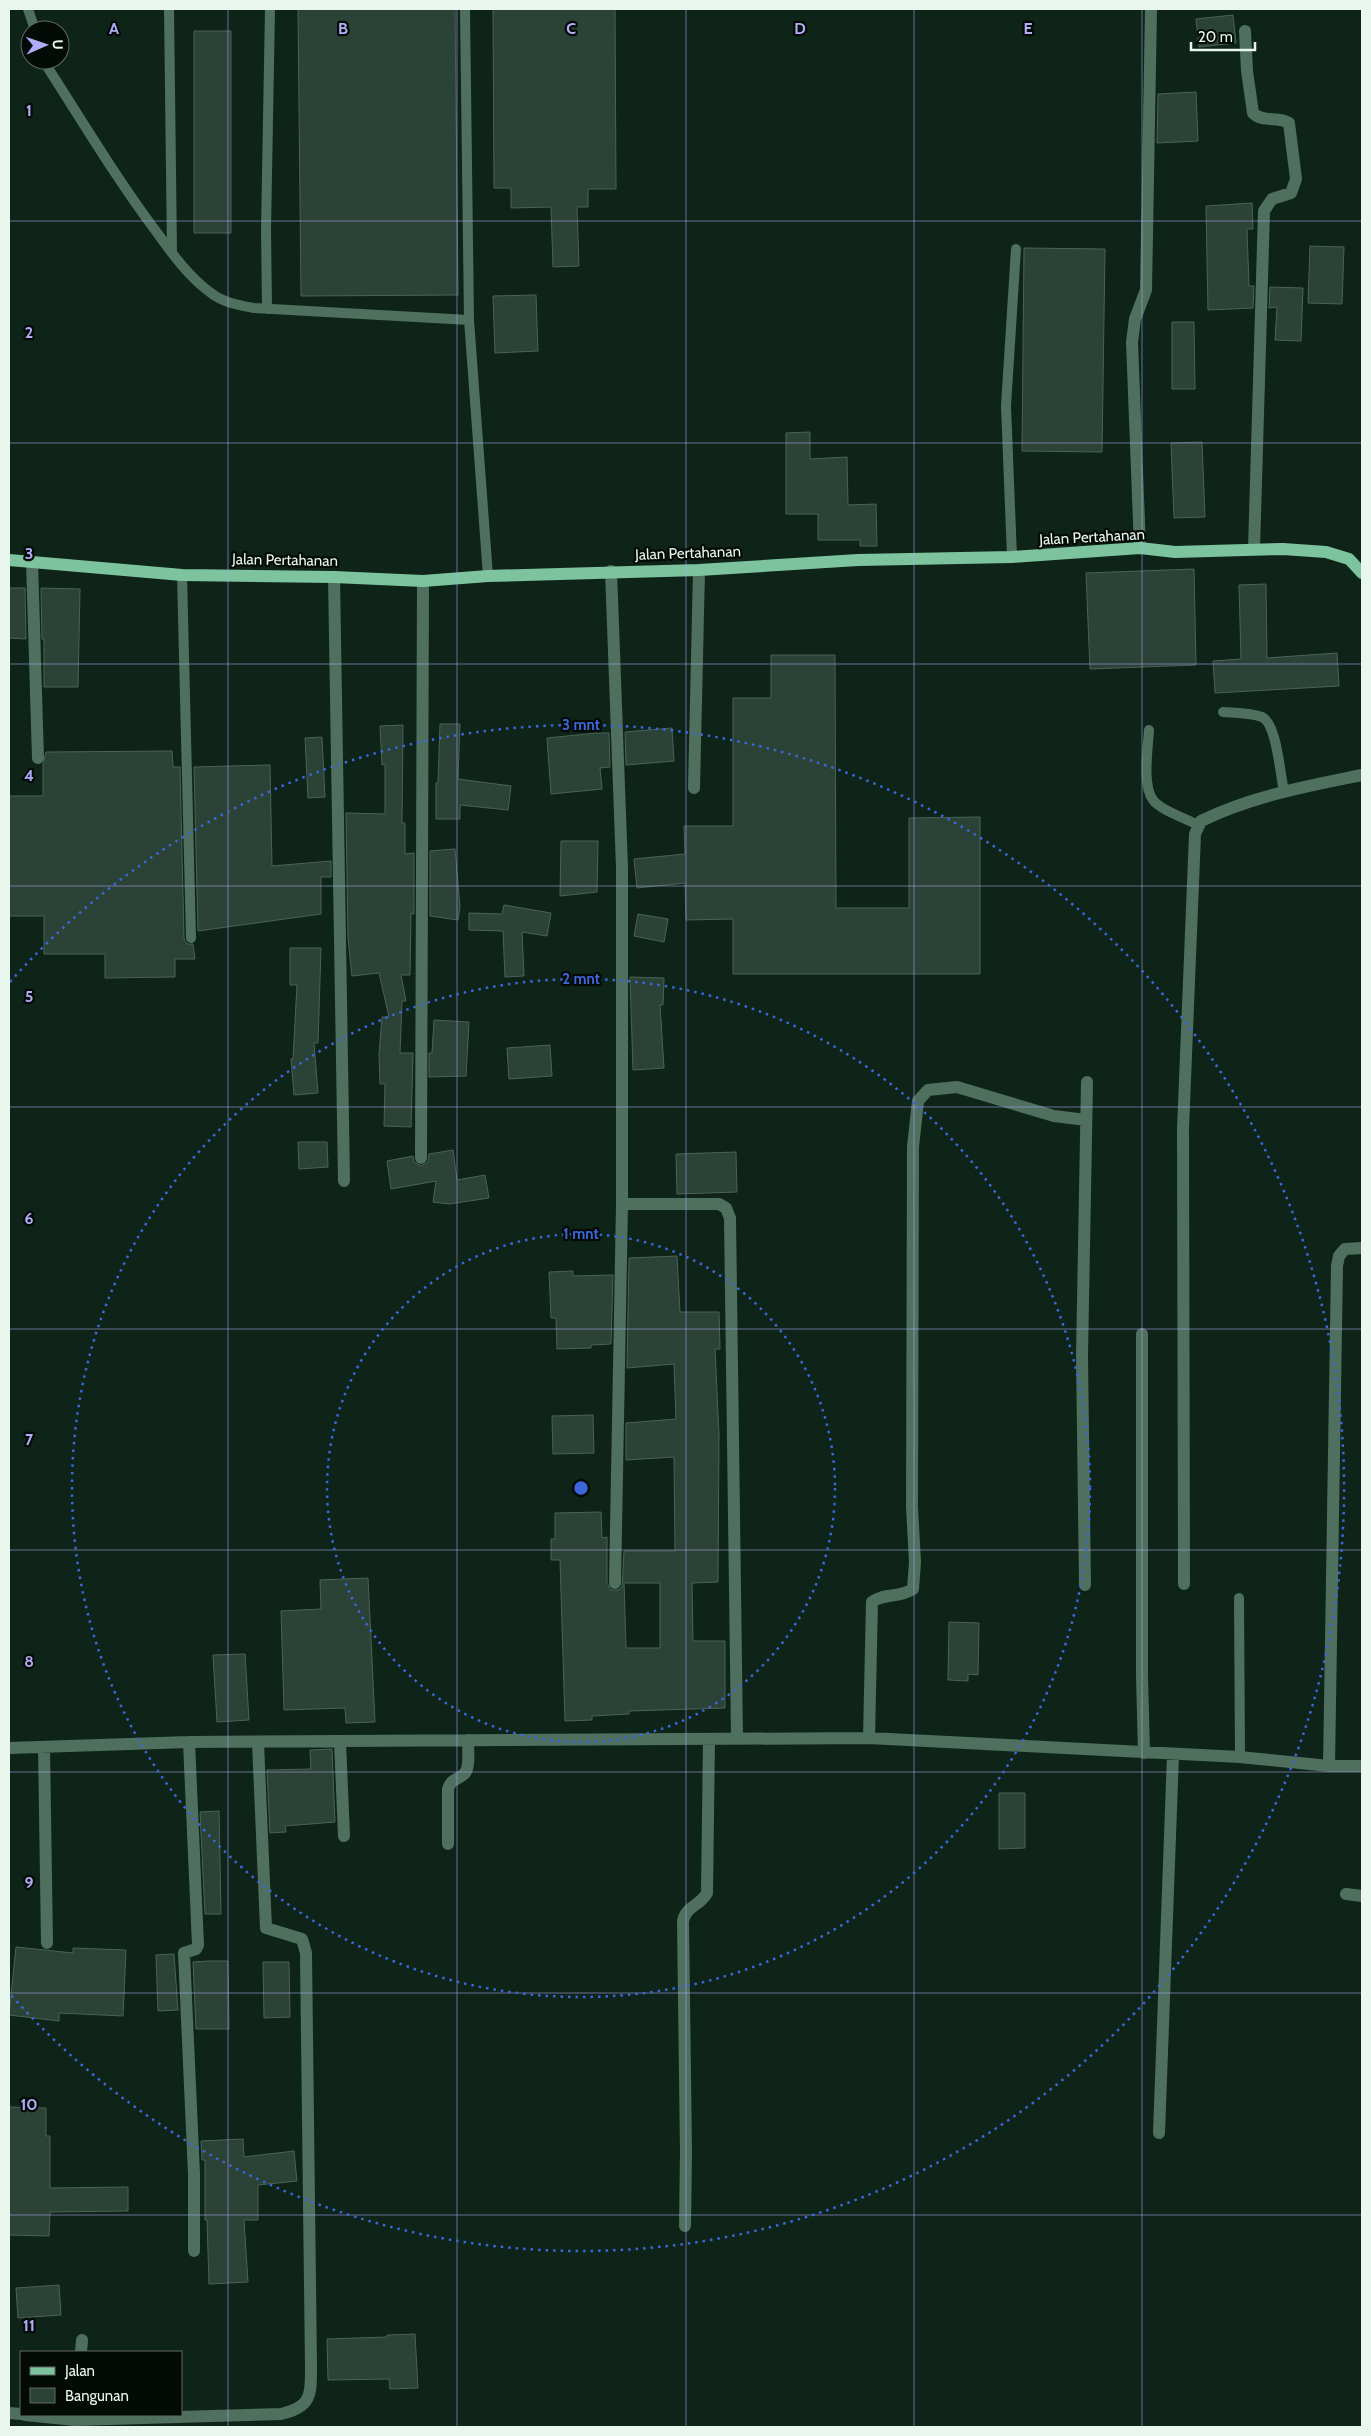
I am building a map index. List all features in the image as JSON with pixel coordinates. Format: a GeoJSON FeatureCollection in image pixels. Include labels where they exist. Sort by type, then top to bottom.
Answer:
{"type":"FeatureCollection","features":[{"type":"Feature","properties":{"kind":"main road","name":"Jalan Pertahanan"},"geometry":{"type":"LineString","coordinates":[[9,560],[182,575],[334,577],[423,581],[488,576],[611,571],[699,570],[867,560],[1012,557],[1140,548],[1175,552],[1283,548],[1326,552],[1349,559],[1362,572]]}},
{"type":"Feature","properties":{"kind":"street"},"geometry":{"type":"LineString","coordinates":[[1140,548],[1132,330],[1146,290],[1150,9]]}},
{"type":"Feature","properties":{"kind":"street"},"geometry":{"type":"LineString","coordinates":[[1245,31],[1247,70],[1253,113],[1259,118],[1284,120],[1289,124],[1296,179],[1291,193],[1272,199],[1264,211],[1254,549]]}},
{"type":"Feature","properties":{"kind":"street"},"geometry":{"type":"LineString","coordinates":[[32,562],[38,758]]}},
{"type":"Feature","properties":{"kind":"street"},"geometry":{"type":"LineString","coordinates":[[694,788],[699,570]]}},
{"type":"Feature","properties":{"kind":"street"},"geometry":{"type":"LineString","coordinates":[[611,571],[622,868],[622,1204],[615,1584]]}},
{"type":"Feature","properties":{"kind":"street"},"geometry":{"type":"LineString","coordinates":[[334,577],[344,1181]]}},
{"type":"Feature","properties":{"kind":"street"},"geometry":{"type":"LineString","coordinates":[[421,1158],[423,581]]}},
{"type":"Feature","properties":{"kind":"street"},"geometry":{"type":"LineString","coordinates":[[1184,1584],[1183,1129],[1195,839],[1198,825],[1226,811],[1284,791],[1362,775]]}},
{"type":"Feature","properties":{"kind":"street"},"geometry":{"type":"LineString","coordinates":[[1085,1585],[1082,1356],[1087,1082]]}},
{"type":"Feature","properties":{"kind":"street"},"geometry":{"type":"LineString","coordinates":[[869,1738],[872,1602],[876,1599],[905,1594],[913,1589],[914,1576],[912,1507],[913,1157],[918,1101],[928,1090],[957,1087],[1054,1116],[1086,1120]]}},
{"type":"Feature","properties":{"kind":"street"},"geometry":{"type":"LineString","coordinates":[[622,1204],[721,1204],[730,1218],[737,1738]]}},
{"type":"Feature","properties":{"kind":"street"},"geometry":{"type":"LineString","coordinates":[[1329,1766],[1338,1260],[1345,1249],[1362,1248]]}},
{"type":"Feature","properties":{"kind":"street"},"geometry":{"type":"LineString","coordinates":[[1142,1334],[1141,1657],[1144,1753]]}},
{"type":"Feature","properties":{"kind":"street"},"geometry":{"type":"LineString","coordinates":[[685,2226],[683,1921],[687,1911],[705,1898],[707,1893],[709,1738]]}},
{"type":"Feature","properties":{"kind":"street"},"geometry":{"type":"LineString","coordinates":[[9,1748],[190,1742],[869,1738],[1240,1758],[1329,1766],[1362,1766]]}},
{"type":"Feature","properties":{"kind":"street"},"geometry":{"type":"LineString","coordinates":[[448,1844],[448,1789],[450,1783],[467,1770],[468,1740]]}},
{"type":"Feature","properties":{"kind":"street"},"geometry":{"type":"LineString","coordinates":[[190,1742],[198,1946],[196,1950],[184,1953],[194,2174],[194,2251]]}},
{"type":"Feature","properties":{"kind":"street"},"geometry":{"type":"LineString","coordinates":[[340,1742],[344,1836]]}},
{"type":"Feature","properties":{"kind":"street"},"geometry":{"type":"LineString","coordinates":[[182,2416],[281,2414],[299,2410],[308,2400],[311,2386],[306,1953],[302,1939],[266,1928],[258,1743]]}},
{"type":"Feature","properties":{"kind":"street"},"geometry":{"type":"LineString","coordinates":[[44,1747],[47,1943]]}},
{"type":"Feature","properties":{"kind":"street"},"geometry":{"type":"LineString","coordinates":[[1159,2133],[1173,1755]]}},
{"type":"Feature","properties":{"kind":"street"},"geometry":{"type":"LineString","coordinates":[[1346,1894],[1362,1896]]}},
{"type":"Feature","properties":{"kind":"street"},"geometry":{"type":"LineString","coordinates":[[41,2416],[76,2418],[178,2416]]}},
{"type":"Feature","properties":{"kind":"lane"},"geometry":{"type":"LineString","coordinates":[[169,9],[172,253]]}},
{"type":"Feature","properties":{"kind":"lane"},"geometry":{"type":"LineString","coordinates":[[268,309],[266,230],[270,9]]}},
{"type":"Feature","properties":{"kind":"lane"},"geometry":{"type":"LineString","coordinates":[[465,9],[469,320],[488,576]]}},
{"type":"Feature","properties":{"kind":"lane"},"geometry":{"type":"LineString","coordinates":[[49,70],[136,204],[172,253],[198,283],[212,294],[238,305],[268,309],[469,320]]}},
{"type":"Feature","properties":{"kind":"lane"},"geometry":{"type":"LineString","coordinates":[[1012,557],[1006,406],[1016,249]]}},
{"type":"Feature","properties":{"kind":"lane"},"geometry":{"type":"LineString","coordinates":[[182,575],[191,938]]}},
{"type":"Feature","properties":{"kind":"lane"},"geometry":{"type":"LineString","coordinates":[[1223,712],[1256,716],[1267,722],[1274,737],[1284,791]]}},
{"type":"Feature","properties":{"kind":"lane"},"geometry":{"type":"LineString","coordinates":[[1149,730],[1147,763],[1151,796],[1158,805],[1198,825]]}},
{"type":"Feature","properties":{"kind":"lane"},"geometry":{"type":"LineString","coordinates":[[1239,1598],[1240,1758]]}},
{"type":"Feature","properties":{"kind":"building"},"geometry":{"type":"Polygon","coordinates":[[[298,9],[455,9],[458,295],[301,296],[298,9]]]}},
{"type":"Feature","properties":{"kind":"building"},"geometry":{"type":"Polygon","coordinates":[[[493,9],[615,9],[616,189],[588,189],[588,207],[577,207],[579,266],[553,267],[551,207],[511,208],[511,188],[494,188],[493,9]]]}},
{"type":"Feature","properties":{"kind":"building"},"geometry":{"type":"Polygon","coordinates":[[[1233,15],[1236,43],[1199,47],[1196,19],[1233,15]]]}},
{"type":"Feature","properties":{"kind":"building"},"geometry":{"type":"Polygon","coordinates":[[[194,31],[231,31],[231,233],[194,233],[194,31]]]}},
{"type":"Feature","properties":{"kind":"building"},"geometry":{"type":"Polygon","coordinates":[[[1196,92],[1198,141],[1157,143],[1158,94],[1196,92]]]}},
{"type":"Feature","properties":{"kind":"building"},"geometry":{"type":"Polygon","coordinates":[[[1252,203],[1253,229],[1247,229],[1249,286],[1254,286],[1253,308],[1208,310],[1206,206],[1252,203]]]}},
{"type":"Feature","properties":{"kind":"building"},"geometry":{"type":"Polygon","coordinates":[[[1310,246],[1344,247],[1342,304],[1308,303],[1310,246]]]}},
{"type":"Feature","properties":{"kind":"building"},"geometry":{"type":"Polygon","coordinates":[[[1024,248],[1105,249],[1102,452],[1022,451],[1024,248]]]}},
{"type":"Feature","properties":{"kind":"building"},"geometry":{"type":"Polygon","coordinates":[[[1270,287],[1303,288],[1301,341],[1275,340],[1277,307],[1269,308],[1270,287]]]}},
{"type":"Feature","properties":{"kind":"building"},"geometry":{"type":"Polygon","coordinates":[[[536,295],[538,351],[495,353],[493,296],[536,295]]]}},
{"type":"Feature","properties":{"kind":"building"},"geometry":{"type":"Polygon","coordinates":[[[1172,322],[1194,322],[1195,389],[1172,389],[1172,322]]]}},
{"type":"Feature","properties":{"kind":"building"},"geometry":{"type":"Polygon","coordinates":[[[810,432],[810,459],[847,457],[848,505],[876,504],[877,546],[860,546],[860,540],[818,540],[818,514],[786,514],[786,433],[810,432]]]}},
{"type":"Feature","properties":{"kind":"building"},"geometry":{"type":"Polygon","coordinates":[[[1202,442],[1205,517],[1174,518],[1171,443],[1202,442]]]}},
{"type":"Feature","properties":{"kind":"building"},"geometry":{"type":"Polygon","coordinates":[[[1194,569],[1196,665],[1090,669],[1086,573],[1194,569]]]}},
{"type":"Feature","properties":{"kind":"building"},"geometry":{"type":"Polygon","coordinates":[[[1266,584],[1267,658],[1337,653],[1339,686],[1215,693],[1213,661],[1241,659],[1239,585],[1266,584]]]}},
{"type":"Feature","properties":{"kind":"building"},"geometry":{"type":"Polygon","coordinates":[[[9,588],[25,588],[26,639],[9,638],[9,588]]]}},
{"type":"Feature","properties":{"kind":"building"},"geometry":{"type":"Polygon","coordinates":[[[41,588],[80,589],[78,687],[44,687],[41,588]]]}},
{"type":"Feature","properties":{"kind":"building"},"geometry":{"type":"Polygon","coordinates":[[[771,655],[835,655],[836,908],[909,908],[909,818],[980,817],[980,974],[733,974],[733,919],[686,920],[685,883],[637,888],[634,859],[685,854],[684,826],[733,826],[733,698],[771,698],[771,655]]]}},
{"type":"Feature","properties":{"kind":"building"},"geometry":{"type":"Polygon","coordinates":[[[440,724],[460,724],[458,779],[511,786],[508,810],[460,805],[460,819],[436,819],[436,783],[438,783],[440,724]]]}},
{"type":"Feature","properties":{"kind":"building"},"geometry":{"type":"Polygon","coordinates":[[[403,725],[402,823],[405,823],[405,854],[414,853],[414,914],[411,913],[410,975],[401,975],[406,1001],[402,1001],[400,1053],[413,1053],[411,1127],[384,1126],[385,1084],[380,1084],[379,1054],[382,1017],[389,1017],[379,973],[352,976],[348,938],[346,813],[385,814],[385,764],[382,765],[380,726],[403,725]]]}},
{"type":"Feature","properties":{"kind":"building"},"geometry":{"type":"Polygon","coordinates":[[[672,728],[674,761],[626,765],[625,732],[672,728]]]}},
{"type":"Feature","properties":{"kind":"building"},"geometry":{"type":"Polygon","coordinates":[[[609,733],[610,767],[600,768],[602,789],[551,794],[547,738],[609,733]]]}},
{"type":"Feature","properties":{"kind":"building"},"geometry":{"type":"Polygon","coordinates":[[[322,737],[325,797],[308,798],[305,738],[322,737]]]}},
{"type":"Feature","properties":{"kind":"building"},"geometry":{"type":"Polygon","coordinates":[[[172,751],[173,767],[180,767],[184,938],[187,944],[193,944],[195,959],[175,959],[175,977],[105,978],[105,954],[44,954],[44,916],[9,916],[9,796],[43,796],[43,764],[46,752],[172,751]]]}},
{"type":"Feature","properties":{"kind":"building"},"geometry":{"type":"Polygon","coordinates":[[[270,765],[272,866],[331,861],[331,877],[321,877],[321,914],[198,931],[194,767],[270,765]]]}},
{"type":"Feature","properties":{"kind":"building"},"geometry":{"type":"Polygon","coordinates":[[[561,841],[598,841],[597,892],[560,896],[561,841]]]}},
{"type":"Feature","properties":{"kind":"building"},"geometry":{"type":"Polygon","coordinates":[[[455,849],[460,907],[458,920],[430,916],[430,851],[455,849]]]}},
{"type":"Feature","properties":{"kind":"building"},"geometry":{"type":"Polygon","coordinates":[[[504,905],[551,913],[547,936],[522,932],[524,976],[505,977],[503,931],[469,930],[469,913],[502,914],[504,905]]]}},
{"type":"Feature","properties":{"kind":"building"},"geometry":{"type":"Polygon","coordinates":[[[638,914],[668,919],[664,942],[634,936],[638,914]]]}},
{"type":"Feature","properties":{"kind":"building"},"geometry":{"type":"Polygon","coordinates":[[[290,948],[321,948],[318,1043],[314,1043],[318,1093],[294,1095],[291,1059],[293,1059],[297,985],[290,985],[290,948]]]}},
{"type":"Feature","properties":{"kind":"building"},"geometry":{"type":"Polygon","coordinates":[[[630,977],[664,978],[663,1005],[660,1005],[664,1068],[633,1070],[630,977]]]}},
{"type":"Feature","properties":{"kind":"building"},"geometry":{"type":"Polygon","coordinates":[[[434,1020],[469,1022],[466,1076],[429,1077],[429,1053],[432,1053],[434,1020]]]}},
{"type":"Feature","properties":{"kind":"building"},"geometry":{"type":"Polygon","coordinates":[[[550,1045],[552,1076],[509,1079],[507,1048],[550,1045]]]}},
{"type":"Feature","properties":{"kind":"building"},"geometry":{"type":"Polygon","coordinates":[[[298,1142],[327,1142],[328,1167],[299,1169],[298,1142]]]}},
{"type":"Feature","properties":{"kind":"building"},"geometry":{"type":"Polygon","coordinates":[[[453,1150],[457,1180],[485,1175],[489,1198],[449,1204],[433,1202],[436,1181],[391,1189],[387,1161],[413,1156],[414,1162],[421,1166],[428,1162],[429,1154],[453,1150]]]}},
{"type":"Feature","properties":{"kind":"building"},"geometry":{"type":"Polygon","coordinates":[[[736,1152],[737,1192],[677,1194],[676,1154],[736,1152]]]}},
{"type":"Feature","properties":{"kind":"building"},"geometry":{"type":"Polygon","coordinates":[[[677,1256],[680,1312],[719,1312],[720,1349],[715,1349],[719,1435],[718,1582],[692,1583],[693,1641],[725,1641],[725,1708],[629,1711],[629,1714],[592,1716],[592,1720],[565,1721],[560,1560],[551,1560],[551,1539],[555,1539],[555,1513],[601,1512],[602,1538],[607,1537],[607,1583],[611,1590],[618,1590],[622,1587],[624,1551],[675,1551],[674,1457],[626,1460],[626,1423],[676,1419],[674,1364],[627,1368],[629,1258],[677,1256]],[[624,1583],[626,1648],[660,1648],[660,1583],[624,1583]]]}},
{"type":"Feature","properties":{"kind":"building"},"geometry":{"type":"Polygon","coordinates":[[[573,1271],[573,1276],[613,1275],[611,1344],[591,1345],[591,1348],[557,1349],[556,1318],[551,1318],[549,1272],[573,1271]]]}},
{"type":"Feature","properties":{"kind":"building"},"geometry":{"type":"Polygon","coordinates":[[[593,1415],[594,1453],[553,1454],[552,1416],[593,1415]]]}},
{"type":"Feature","properties":{"kind":"building"},"geometry":{"type":"Polygon","coordinates":[[[368,1578],[375,1722],[346,1723],[345,1708],[284,1710],[281,1611],[321,1609],[320,1580],[368,1578]]]}},
{"type":"Feature","properties":{"kind":"building"},"geometry":{"type":"Polygon","coordinates":[[[949,1622],[979,1623],[978,1675],[968,1674],[968,1681],[948,1680],[949,1622]]]}},
{"type":"Feature","properties":{"kind":"building"},"geometry":{"type":"Polygon","coordinates":[[[245,1654],[249,1720],[217,1722],[213,1655],[245,1654]]]}},
{"type":"Feature","properties":{"kind":"building"},"geometry":{"type":"Polygon","coordinates":[[[332,1749],[335,1822],[285,1826],[286,1832],[270,1833],[267,1770],[311,1769],[310,1750],[332,1749]]]}},
{"type":"Feature","properties":{"kind":"building"},"geometry":{"type":"Polygon","coordinates":[[[999,1793],[1025,1793],[1025,1848],[999,1849],[999,1793]]]}},
{"type":"Feature","properties":{"kind":"building"},"geometry":{"type":"Polygon","coordinates":[[[219,1811],[221,1914],[205,1914],[200,1812],[219,1811]]]}},
{"type":"Feature","properties":{"kind":"building"},"geometry":{"type":"Polygon","coordinates":[[[16,1947],[73,1953],[73,1948],[126,1950],[123,2016],[59,2013],[59,2021],[9,2015],[16,1947]]]}},
{"type":"Feature","properties":{"kind":"building"},"geometry":{"type":"Polygon","coordinates":[[[174,1954],[178,2010],[158,2011],[156,1955],[174,1954]]]}},
{"type":"Feature","properties":{"kind":"building"},"geometry":{"type":"Polygon","coordinates":[[[228,1961],[229,2029],[196,2029],[193,1962],[228,1961]]]}},
{"type":"Feature","properties":{"kind":"building"},"geometry":{"type":"Polygon","coordinates":[[[263,1962],[289,1962],[290,2017],[264,2018],[263,1962]]]}},
{"type":"Feature","properties":{"kind":"building"},"geometry":{"type":"Polygon","coordinates":[[[9,2107],[46,2108],[46,2136],[50,2136],[50,2188],[128,2187],[128,2211],[50,2212],[49,2236],[9,2235],[9,2107]]]}},
{"type":"Feature","properties":{"kind":"building"},"geometry":{"type":"Polygon","coordinates":[[[243,2139],[244,2157],[294,2151],[297,2181],[258,2185],[258,2220],[244,2220],[248,2282],[209,2284],[207,2220],[205,2220],[205,2160],[202,2160],[201,2141],[243,2139]]]}},
{"type":"Feature","properties":{"kind":"building"},"geometry":{"type":"Polygon","coordinates":[[[59,2285],[61,2315],[18,2318],[16,2288],[59,2285]]]}},
{"type":"Feature","properties":{"kind":"building"},"geometry":{"type":"Polygon","coordinates":[[[415,2334],[418,2388],[390,2389],[389,2379],[328,2380],[327,2339],[415,2334]]]}}]}
